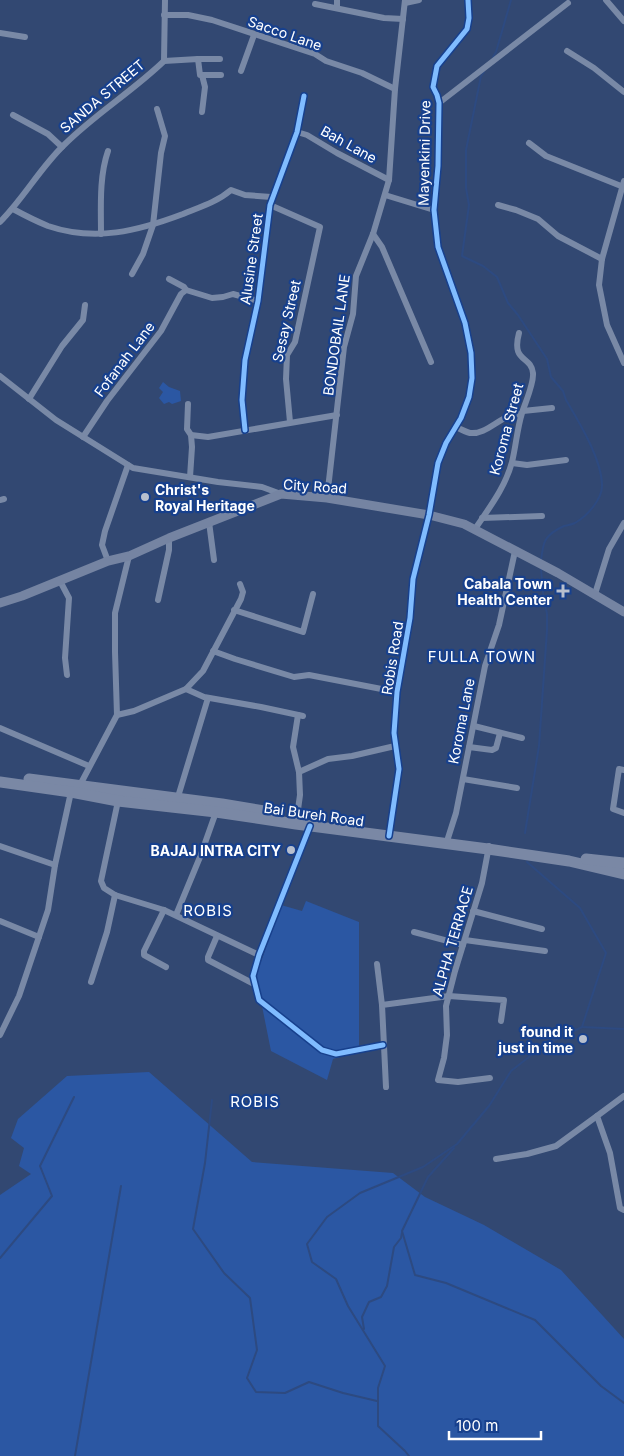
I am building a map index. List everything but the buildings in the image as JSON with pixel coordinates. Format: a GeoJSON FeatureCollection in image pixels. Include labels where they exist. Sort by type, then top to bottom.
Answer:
{"type":"FeatureCollection","features":[{"type":"Feature","properties":{"kind":"highway","name":"Bai Bureh Road"},"geometry":{"type":"LineString","coordinates":[[0,775],[297,821],[624,864]]}},
{"type":"Feature","properties":{"kind":"highway","name":"Bai Bureh Road"},"geometry":{"type":"LineString","coordinates":[[0,782],[76,788],[118,800],[176,803],[216,812],[297,821],[310,826],[448,838],[624,874]]}},
{"type":"Feature","properties":{"kind":"main road","name":"City Road"},"geometry":{"type":"LineString","coordinates":[[0,603],[60,581],[108,559],[129,556],[169,538],[281,494],[327,498],[429,515],[464,524],[595,594],[624,612]]}},
{"type":"Feature","properties":{"kind":"street","name":"SANDA STREET"},"geometry":{"type":"LineString","coordinates":[[0,222],[13,209],[62,147],[85,125],[164,60],[165,0]]}},
{"type":"Feature","properties":{"kind":"street"},"geometry":{"type":"LineString","coordinates":[[337,0],[337,8]]}},
{"type":"Feature","properties":{"kind":"street"},"geometry":{"type":"LineString","coordinates":[[405,1],[419,0]]}},
{"type":"Feature","properties":{"kind":"street","name":"Mayenkini Drive"},"geometry":{"type":"LineString","coordinates":[[429,515],[438,463],[469,397],[472,378],[471,352],[465,323],[438,247],[434,210],[438,166],[439,103],[433,87],[437,66],[467,29],[468,0]]}},
{"type":"Feature","properties":{"kind":"street"},"geometry":{"type":"LineString","coordinates":[[606,0],[624,20]]}},
{"type":"Feature","properties":{"kind":"street","name":"BONDOBAIL LANE"},"geometry":{"type":"LineString","coordinates":[[327,498],[344,347],[353,314],[356,276],[373,234],[389,180],[395,88],[405,1]]}},
{"type":"Feature","properties":{"kind":"street"},"geometry":{"type":"LineString","coordinates":[[439,103],[568,3]]}},
{"type":"Feature","properties":{"kind":"street"},"geometry":{"type":"LineString","coordinates":[[314,4],[384,18],[403,19]]}},
{"type":"Feature","properties":{"kind":"street","name":"Sacco Lane"},"geometry":{"type":"LineString","coordinates":[[164,15],[188,14],[212,20],[315,54],[326,61],[362,73],[395,88]]}},
{"type":"Feature","properties":{"kind":"street"},"geometry":{"type":"LineString","coordinates":[[0,34],[25,38]]}},
{"type":"Feature","properties":{"kind":"street"},"geometry":{"type":"LineString","coordinates":[[241,71],[254,35]]}},
{"type":"Feature","properties":{"kind":"street"},"geometry":{"type":"LineString","coordinates":[[567,51],[594,68],[624,92]]}},
{"type":"Feature","properties":{"kind":"street"},"geometry":{"type":"LineString","coordinates":[[198,59],[200,75],[202,75],[205,87],[202,112]]}},
{"type":"Feature","properties":{"kind":"street"},"geometry":{"type":"LineString","coordinates":[[164,60],[220,60]]}},
{"type":"Feature","properties":{"kind":"street"},"geometry":{"type":"LineString","coordinates":[[202,75],[221,75]]}},
{"type":"Feature","properties":{"kind":"street","name":"Alusine Street"},"geometry":{"type":"LineString","coordinates":[[245,430],[242,400],[245,360],[258,301],[270,204],[297,132],[304,96]]}},
{"type":"Feature","properties":{"kind":"street"},"geometry":{"type":"LineString","coordinates":[[132,274],[143,254],[153,225],[161,153],[165,136],[158,109]]}},
{"type":"Feature","properties":{"kind":"street"},"geometry":{"type":"LineString","coordinates":[[13,115],[48,134],[62,147]]}},
{"type":"Feature","properties":{"kind":"street","name":"Bah Lane"},"geometry":{"type":"LineString","coordinates":[[297,132],[306,135],[336,153],[389,180]]}},
{"type":"Feature","properties":{"kind":"street"},"geometry":{"type":"LineString","coordinates":[[529,143],[546,156],[623,184],[621,201],[602,259],[599,284],[607,325],[624,361]]}},
{"type":"Feature","properties":{"kind":"street"},"geometry":{"type":"LineString","coordinates":[[101,234],[100,200],[104,161],[108,151]]}},
{"type":"Feature","properties":{"kind":"street"},"geometry":{"type":"LineString","coordinates":[[13,209],[48,226],[78,233],[101,234],[128,232],[153,225],[221,199],[231,190],[245,195],[272,197]]}},
{"type":"Feature","properties":{"kind":"street"},"geometry":{"type":"LineString","coordinates":[[385,195],[434,210]]}},
{"type":"Feature","properties":{"kind":"street","name":"Sesay Street"},"geometry":{"type":"LineString","coordinates":[[270,204],[320,227],[295,342],[287,355],[286,379],[290,422]]}},
{"type":"Feature","properties":{"kind":"street"},"geometry":{"type":"LineString","coordinates":[[498,205],[538,219],[558,236],[602,259]]}},
{"type":"Feature","properties":{"kind":"street"},"geometry":{"type":"LineString","coordinates":[[373,234],[382,246],[431,362]]}},
{"type":"Feature","properties":{"kind":"street"},"geometry":{"type":"LineString","coordinates":[[169,279],[184,287],[184,292],[212,298],[233,294],[258,301]]}},
{"type":"Feature","properties":{"kind":"street","name":"Fofanah Lane"},"geometry":{"type":"LineString","coordinates":[[83,437],[107,401],[161,331],[184,292]]}},
{"type":"Feature","properties":{"kind":"street"},"geometry":{"type":"LineString","coordinates":[[28,398],[62,346],[83,320],[85,305]]}},
{"type":"Feature","properties":{"kind":"street","name":"Koroma Street"},"geometry":{"type":"LineString","coordinates":[[475,529],[498,496],[512,463],[522,412],[533,378],[531,367],[518,352],[516,343],[519,333]]}},
{"type":"Feature","properties":{"kind":"street"},"geometry":{"type":"LineString","coordinates":[[0,376],[56,420],[133,468],[262,487],[281,494]]}},
{"type":"Feature","properties":{"kind":"street"},"geometry":{"type":"LineString","coordinates":[[188,404],[187,429],[190,435],[190,477]]}},
{"type":"Feature","properties":{"kind":"street"},"geometry":{"type":"LineString","coordinates":[[456,427],[470,433],[479,432],[513,414],[552,408]]}},
{"type":"Feature","properties":{"kind":"street"},"geometry":{"type":"LineString","coordinates":[[190,435],[208,437],[337,415]]}},
{"type":"Feature","properties":{"kind":"street"},"geometry":{"type":"LineString","coordinates":[[512,463],[527,465],[566,460]]}},
{"type":"Feature","properties":{"kind":"street"},"geometry":{"type":"LineString","coordinates":[[97,562],[108,559],[102,545],[104,531],[128,465]]}},
{"type":"Feature","properties":{"kind":"street","name":"Robis Road"},"geometry":{"type":"LineString","coordinates":[[389,833],[399,769],[394,733],[397,692],[406,645],[414,579],[429,515]]}},
{"type":"Feature","properties":{"kind":"street"},"geometry":{"type":"LineString","coordinates":[[482,518],[542,516]]}},
{"type":"Feature","properties":{"kind":"street"},"geometry":{"type":"LineString","coordinates":[[209,522],[214,560]]}},
{"type":"Feature","properties":{"kind":"street"},"geometry":{"type":"LineString","coordinates":[[595,594],[609,549],[624,523]]}},
{"type":"Feature","properties":{"kind":"street"},"geometry":{"type":"LineString","coordinates":[[158,600],[169,550],[169,538]]}},
{"type":"Feature","properties":{"kind":"street","name":"Koroma Lane"},"geometry":{"type":"LineString","coordinates":[[448,838],[456,813],[485,666],[499,625],[515,551]]}},
{"type":"Feature","properties":{"kind":"street"},"geometry":{"type":"LineString","coordinates":[[0,1035],[19,996],[48,910],[55,865],[76,788],[117,715],[116,613],[129,556]]}},
{"type":"Feature","properties":{"kind":"street"},"geometry":{"type":"LineString","coordinates":[[60,581],[68,598],[65,658],[67,675]]}},
{"type":"Feature","properties":{"kind":"street"},"geometry":{"type":"LineString","coordinates":[[117,715],[134,711],[186,689],[203,670],[234,610],[243,592],[240,584]]}},
{"type":"Feature","properties":{"kind":"street"},"geometry":{"type":"LineString","coordinates":[[234,610],[303,632],[313,594]]}},
{"type":"Feature","properties":{"kind":"street"},"geometry":{"type":"LineString","coordinates":[[213,650],[235,659],[294,677],[310,675],[397,692]]}},
{"type":"Feature","properties":{"kind":"street"},"geometry":{"type":"LineString","coordinates":[[186,689],[208,698],[300,715],[293,747],[300,796],[297,821]]}},
{"type":"Feature","properties":{"kind":"street"},"geometry":{"type":"LineString","coordinates":[[176,803],[208,698]]}},
{"type":"Feature","properties":{"kind":"street"},"geometry":{"type":"LineString","coordinates":[[474,726],[522,738]]}},
{"type":"Feature","properties":{"kind":"street"},"geometry":{"type":"LineString","coordinates":[[0,728],[90,766]]}},
{"type":"Feature","properties":{"kind":"street"},"geometry":{"type":"LineString","coordinates":[[469,747],[492,750],[496,748],[500,733]]}},
{"type":"Feature","properties":{"kind":"street"},"geometry":{"type":"LineString","coordinates":[[298,772],[328,759],[352,756],[395,746]]}},
{"type":"Feature","properties":{"kind":"street"},"geometry":{"type":"LineString","coordinates":[[621,770],[613,810],[624,813]]}},
{"type":"Feature","properties":{"kind":"street"},"geometry":{"type":"LineString","coordinates":[[462,779],[518,788]]}},
{"type":"Feature","properties":{"kind":"street"},"geometry":{"type":"LineString","coordinates":[[118,800],[101,882],[104,888],[115,895],[176,915],[259,955]]}},
{"type":"Feature","properties":{"kind":"street"},"geometry":{"type":"LineString","coordinates":[[176,915],[216,812]]}},
{"type":"Feature","properties":{"kind":"street"},"geometry":{"type":"LineString","coordinates":[[310,826],[259,955],[253,976],[259,1000],[322,1050],[336,1054],[384,1045]]}},
{"type":"Feature","properties":{"kind":"street"},"geometry":{"type":"LineString","coordinates":[[0,846],[55,865]]}},
{"type":"Feature","properties":{"kind":"street","name":"ALPHA TERRACE"},"geometry":{"type":"LineString","coordinates":[[489,847],[482,883],[446,1006],[446,1042],[438,1080],[458,1082],[490,1078]]}},
{"type":"Feature","properties":{"kind":"street"},"geometry":{"type":"LineString","coordinates":[[90,982],[107,932],[115,895]]}},
{"type":"Feature","properties":{"kind":"street"},"geometry":{"type":"LineString","coordinates":[[164,910],[144,951],[144,955],[166,967]]}},
{"type":"Feature","properties":{"kind":"street"},"geometry":{"type":"LineString","coordinates":[[474,911],[542,929]]}},
{"type":"Feature","properties":{"kind":"street"},"geometry":{"type":"LineString","coordinates":[[0,921],[39,937]]}},
{"type":"Feature","properties":{"kind":"street"},"geometry":{"type":"LineString","coordinates":[[414,932],[464,942],[545,951]]}},
{"type":"Feature","properties":{"kind":"street"},"geometry":{"type":"LineString","coordinates":[[217,936],[208,960],[254,984]]}},
{"type":"Feature","properties":{"kind":"street"},"geometry":{"type":"LineString","coordinates":[[377,964],[382,1005],[386,1087]]}},
{"type":"Feature","properties":{"kind":"street"},"geometry":{"type":"LineString","coordinates":[[382,1005],[449,996],[504,1000],[501,1021]]}},
{"type":"Feature","properties":{"kind":"street"},"geometry":{"type":"LineString","coordinates":[[496,1159],[556,1146],[624,1096]]}},
{"type":"Feature","properties":{"kind":"street"},"geometry":{"type":"LineString","coordinates":[[597,1116],[610,1153],[620,1208],[624,1210]]}},
{"type":"Feature","properties":{"kind":"shaded area"},"geometry":{"type":"Polygon","coordinates":[[[163,382],[169,387],[180,391],[181,401],[164,404],[159,398],[163,392],[159,388],[163,382]]]}},
{"type":"Feature","properties":{"kind":"shaded area"},"geometry":{"type":"Polygon","coordinates":[[[306,901],[359,922],[359,1051],[333,1059],[327,1080],[271,1051],[256,976],[281,905],[302,911],[306,901]]]}},
{"type":"Feature","properties":{"kind":"shaded area"},"geometry":{"type":"Polygon","coordinates":[[[149,1072],[252,1162],[393,1173],[425,1197],[484,1225],[561,1270],[624,1339],[624,1456],[0,1456],[0,1195],[31,1174],[19,1166],[24,1148],[11,1138],[18,1119],[67,1076],[149,1072]]]}},
{"type":"Feature","properties":{"kind":"waterway"},"geometry":{"type":"LineString","coordinates":[[493,57],[511,0]]}},
{"type":"Feature","properties":{"kind":"waterway"},"geometry":{"type":"LineString","coordinates":[[484,72],[481,76],[466,150],[466,188],[469,205],[462,256],[483,266],[497,277],[508,303],[547,359],[551,377],[563,391],[594,452],[601,474],[602,490],[597,501],[589,512],[575,523],[564,526],[548,536],[544,544],[541,561]]}},
{"type":"Feature","properties":{"kind":"waterway"},"geometry":{"type":"LineString","coordinates":[[525,833],[539,746],[547,630],[547,614],[541,569]]}},
{"type":"Feature","properties":{"kind":"waterway"},"geometry":{"type":"LineString","coordinates":[[409,1456],[378,1426],[378,1388],[385,1366],[348,1306],[336,1279],[312,1262],[307,1244],[327,1217],[360,1193],[423,1167],[457,1144],[489,1106],[511,1071],[543,1046],[582,1027],[606,953],[580,908],[527,862]]}},
{"type":"Feature","properties":{"kind":"waterway"},"geometry":{"type":"LineString","coordinates":[[582,1027],[624,1029]]}},
{"type":"Feature","properties":{"kind":"waterway"},"geometry":{"type":"LineString","coordinates":[[0,1258],[52,1196],[40,1166],[74,1097]]}},
{"type":"Feature","properties":{"kind":"waterway"},"geometry":{"type":"LineString","coordinates":[[212,1100],[205,1163],[193,1229],[224,1273],[250,1298],[257,1350],[247,1378],[256,1392],[285,1393],[309,1382],[377,1401]]}},
{"type":"Feature","properties":{"kind":"waterway"},"geometry":{"type":"LineString","coordinates":[[454,1148],[428,1177],[402,1231],[415,1275],[446,1283],[535,1320],[601,1386],[624,1403]]}},
{"type":"Feature","properties":{"kind":"waterway"},"geometry":{"type":"LineString","coordinates":[[75,1456],[121,1186]]}},
{"type":"Feature","properties":{"kind":"waterway"},"geometry":{"type":"LineString","coordinates":[[364,1329],[362,1317],[369,1302],[381,1297],[387,1286],[394,1247],[401,1238],[402,1233]]}},
{"type":"Feature","properties":{"kind":"cycle path"},"geometry":{"type":"LineString","coordinates":[[389,836],[399,769],[394,733],[397,692],[410,618],[413,579],[429,515],[438,463],[446,443],[461,418],[469,397],[472,378],[471,353],[465,323],[438,247],[434,210],[438,166],[439,103],[433,87],[437,66],[467,29],[469,18],[468,0]]}},
{"type":"Feature","properties":{"kind":"cycle path"},"geometry":{"type":"LineString","coordinates":[[245,430],[242,400],[245,360],[258,301],[270,205],[297,132],[304,96]]}},
{"type":"Feature","properties":{"kind":"cycle path"},"geometry":{"type":"LineString","coordinates":[[310,826],[259,955],[253,976],[259,1000],[322,1050],[336,1054],[383,1045]]}},
{"type":"Feature","properties":{"kind":"place","name":"Christ's Royal Heritage"},"geometry":{"type":"Point","coordinates":[145,497]}},
{"type":"Feature","properties":{"kind":"place","name":"Cabala Town Health Center"},"geometry":{"type":"Point","coordinates":[563,591]}},
{"type":"Feature","properties":{"kind":"place","name":"BAJAJ INTRA CITY"},"geometry":{"type":"Point","coordinates":[291,850]}},
{"type":"Feature","properties":{"kind":"place","name":"found it just in time"},"geometry":{"type":"Point","coordinates":[583,1039]}},
{"type":"Feature","properties":{"kind":"district","name":"FULLA TOWN"},"geometry":{"type":"Point","coordinates":[482,656]}},
{"type":"Feature","properties":{"kind":"district","name":"ROBIS"},"geometry":{"type":"Point","coordinates":[208,910]}},
{"type":"Feature","properties":{"kind":"district","name":"ROBIS"},"geometry":{"type":"Point","coordinates":[255,1101]}}]}
